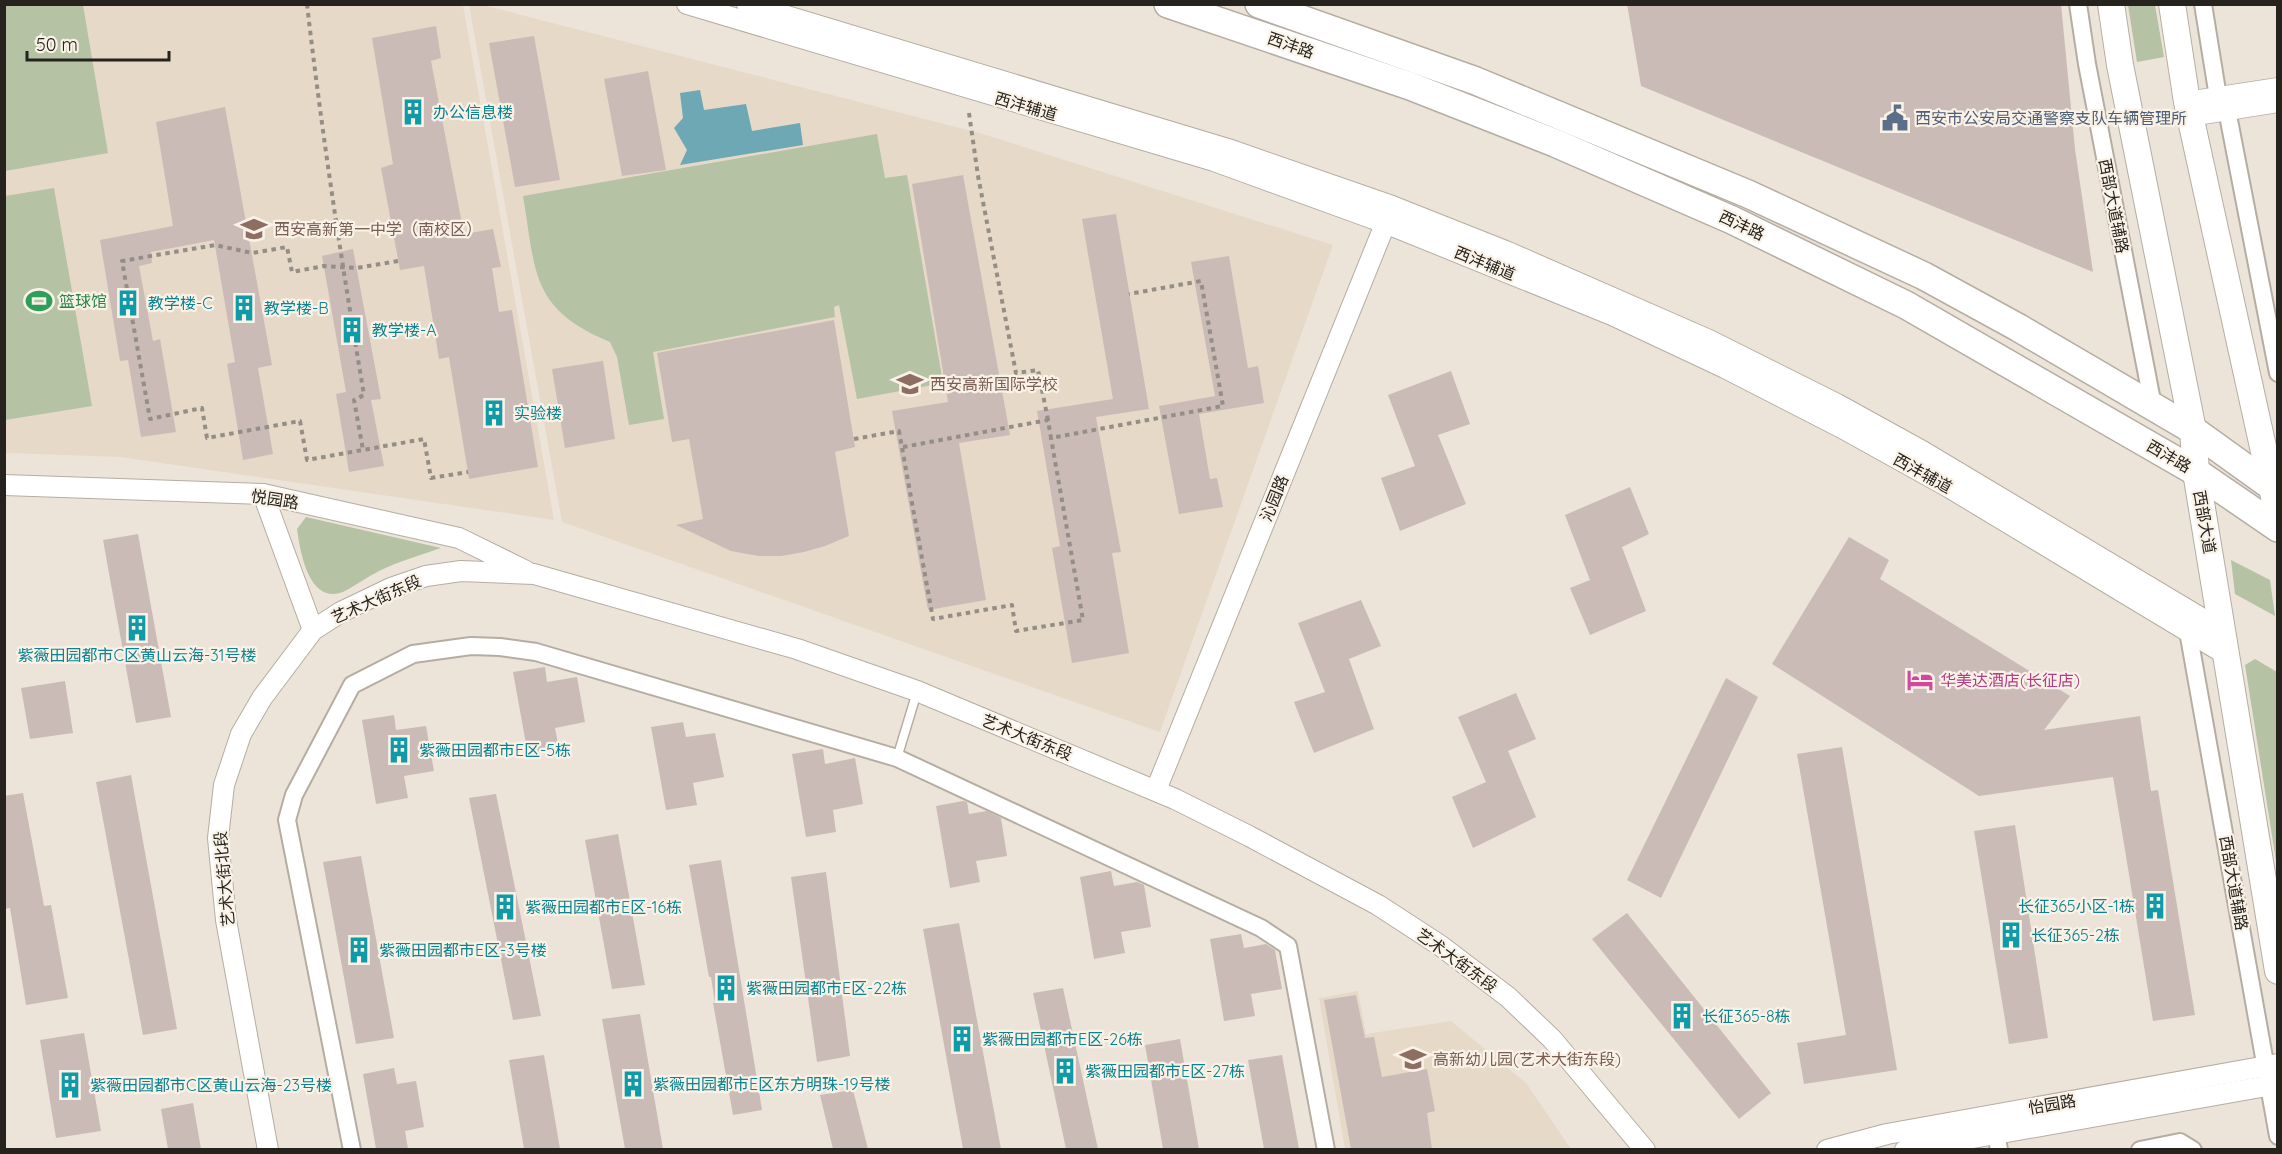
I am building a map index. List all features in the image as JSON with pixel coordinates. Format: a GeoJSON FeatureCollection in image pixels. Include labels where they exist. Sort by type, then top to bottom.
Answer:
{"type":"FeatureCollection","features":[{"type":"Feature","properties":{"kind":"highway","name":"西沣路"},"geometry":{"type":"LineString","coordinates":[[1168,4],[1410,86],[1555,143],[1732,220],[1906,305],[2196,472],[2277,528]]}},
{"type":"Feature","properties":{"kind":"highway","name":"西沣路"},"geometry":{"type":"LineString","coordinates":[[1259,4],[1476,81],[1748,194],[1924,276],[2193,429],[2274,489]]}},
{"type":"Feature","properties":{"kind":"main road","name":"西部大道"},"geometry":{"type":"LineString","coordinates":[[2111,4],[2120,65],[2193,429],[2196,472],[2277,971]]}},
{"type":"Feature","properties":{"kind":"main road"},"geometry":{"type":"LineString","coordinates":[[2172,4],[2189,109],[2274,489],[2277,514]]}},
{"type":"Feature","properties":{"kind":"street","name":"西沣辅道"},"geometry":{"type":"LineString","coordinates":[[687,4],[1214,161],[1508,252],[1607,294],[1778,373],[1924,452],[2225,643]]}},
{"type":"Feature","properties":{"kind":"street","name":"西沣辅道"},"geometry":{"type":"LineString","coordinates":[[747,4],[1228,149],[1389,215],[1612,315],[1842,428],[1950,488],[2188,631],[2225,643]]}},
{"type":"Feature","properties":{"kind":"street","name":"西部大道辅路"},"geometry":{"type":"LineString","coordinates":[[2078,4],[2087,63],[2153,406]]}},
{"type":"Feature","properties":{"kind":"street"},"geometry":{"type":"LineString","coordinates":[[2203,4],[2277,373]]}},
{"type":"Feature","properties":{"kind":"street"},"geometry":{"type":"LineString","coordinates":[[2189,109],[2222,103],[2277,88]]}},
{"type":"Feature","properties":{"kind":"street"},"geometry":{"type":"LineString","coordinates":[[2222,103],[2277,102]]}},
{"type":"Feature","properties":{"kind":"street","name":"沁园路"},"geometry":{"type":"LineString","coordinates":[[1156,790],[1389,215]]}},
{"type":"Feature","properties":{"kind":"street","name":"悦园路"},"geometry":{"type":"LineString","coordinates":[[4,485],[263,494],[459,538],[534,574]]}},
{"type":"Feature","properties":{"kind":"street"},"geometry":{"type":"LineString","coordinates":[[263,494],[313,630]]}},
{"type":"Feature","properties":{"kind":"street","name":"艺术大街东段"},"geometry":{"type":"LineString","coordinates":[[313,630],[340,612],[391,588],[426,576],[461,571],[534,574],[797,649],[917,691],[1156,790],[1378,905],[1441,946],[1508,997],[1552,1039],[1645,1149]]}},
{"type":"Feature","properties":{"kind":"street","name":"艺术大街北段"},"geometry":{"type":"LineString","coordinates":[[268,1149],[226,921],[218,838],[224,785],[241,734],[262,698],[313,630]]}},
{"type":"Feature","properties":{"kind":"street","name":"西部大道辅路"},"geometry":{"type":"LineString","coordinates":[[2188,631],[2273,1075],[2277,1136]]}},
{"type":"Feature","properties":{"kind":"street"},"geometry":{"type":"LineString","coordinates":[[351,1149],[287,820],[294,795],[352,686],[413,654],[442,648],[471,646],[536,652],[897,758],[1261,928],[1288,946],[1326,1149]]}},
{"type":"Feature","properties":{"kind":"street","name":"怡园路"},"geometry":{"type":"LineString","coordinates":[[1905,1149],[1998,1141],[2273,1075]]}},
{"type":"Feature","properties":{"kind":"street","name":"怡园路"},"geometry":{"type":"LineString","coordinates":[[1827,1149],[1887,1134],[2273,1075]]}},
{"type":"Feature","properties":{"kind":"street"},"geometry":{"type":"LineString","coordinates":[[2140,1149],[2180,1142],[2193,1149]]}},
{"type":"Feature","properties":{"kind":"lane"},"geometry":{"type":"LineString","coordinates":[[897,758],[917,691]]}},
{"type":"Feature","properties":{"kind":"path"},"geometry":{"type":"LineString","coordinates":[[307,4],[317,93],[364,395],[354,400],[363,450]]}},
{"type":"Feature","properties":{"kind":"path"},"geometry":{"type":"LineString","coordinates":[[854,438],[899,431],[933,619],[1012,605],[1016,631],[1083,620],[1038,370],[1016,373],[978,176],[969,113]]}},
{"type":"Feature","properties":{"kind":"path"},"geometry":{"type":"LineString","coordinates":[[398,261],[357,268],[324,266],[292,272],[287,248],[252,253],[215,245],[122,261],[150,419],[202,408],[207,438],[300,422],[307,460],[424,439],[431,478],[468,472]]}},
{"type":"Feature","properties":{"kind":"path"},"geometry":{"type":"LineString","coordinates":[[1051,438],[1223,406],[1202,281],[1130,294]]}},
{"type":"Feature","properties":{"kind":"path"},"geometry":{"type":"LineString","coordinates":[[903,447],[1048,420]]}},
{"type":"Feature","properties":{"kind":"shaded area","name":"西安高新第一中学（南校区）"},"geometry":{"type":"Polygon","coordinates":[[[5,5],[463,5],[554,520],[120,457],[5,453],[5,5]]]}},
{"type":"Feature","properties":{"kind":"shaded area","name":"西安高新国际学校"},"geometry":{"type":"Polygon","coordinates":[[[469,5],[483,5],[983,134],[1333,245],[1160,732],[562,522],[469,5]]]}},
{"type":"Feature","properties":{"kind":"shaded area","name":"高新幼儿园(艺术大街东段)"},"geometry":{"type":"Polygon","coordinates":[[[1358,991],[1366,1034],[1451,1021],[1526,1083],[1571,1149],[1345,1149],[1319,998],[1358,991]]]}},
{"type":"Feature","properties":{"kind":"green space"},"geometry":{"type":"Polygon","coordinates":[[[5,4],[83,5],[108,153],[5,171],[5,4]]]}},
{"type":"Feature","properties":{"kind":"green space"},"geometry":{"type":"Polygon","coordinates":[[[2128,5],[2155,5],[2164,57],[2137,62],[2128,5]]]}},
{"type":"Feature","properties":{"kind":"green space"},"geometry":{"type":"Polygon","coordinates":[[[877,134],[885,178],[907,175],[943,383],[857,399],[839,305],[834,307],[835,317],[653,352],[664,419],[629,425],[617,357],[610,342],[564,316],[541,285],[535,267],[523,196],[877,134]]]}},
{"type":"Feature","properties":{"kind":"green space","name":"篮球馆"},"geometry":{"type":"Polygon","coordinates":[[[54,188],[92,406],[5,420],[5,196],[54,188]]]}},
{"type":"Feature","properties":{"kind":"green space"},"geometry":{"type":"Polygon","coordinates":[[[306,517],[441,548],[394,564],[343,592],[331,594],[321,591],[314,583],[304,562],[297,529],[306,517]]]}},
{"type":"Feature","properties":{"kind":"green space"},"geometry":{"type":"Polygon","coordinates":[[[2231,560],[2270,580],[2275,616],[2235,594],[2231,560]]]}},
{"type":"Feature","properties":{"kind":"green space"},"geometry":{"type":"Polygon","coordinates":[[[2255,659],[2277,672],[2277,867],[2245,665],[2255,659]]]}},
{"type":"Feature","properties":{"kind":"water"},"geometry":{"type":"Polygon","coordinates":[[[700,90],[704,110],[746,104],[752,131],[800,123],[803,145],[680,165],[687,150],[674,128],[683,118],[680,93],[700,90]]]}},
{"type":"Feature","properties":{"kind":"building","name":"西安市公安局交通警察支队车辆管理所"},"geometry":{"type":"Polygon","coordinates":[[[1627,4],[2061,4],[2075,149],[2093,272],[1641,86],[1627,4]]]}},
{"type":"Feature","properties":{"kind":"building"},"geometry":{"type":"Polygon","coordinates":[[[436,26],[441,58],[431,61],[464,234],[493,229],[501,267],[492,268],[499,312],[512,310],[538,467],[469,479],[449,357],[439,359],[424,266],[400,270],[381,168],[393,164],[372,38],[436,26]]]}},
{"type":"Feature","properties":{"kind":"building"},"geometry":{"type":"Polygon","coordinates":[[[534,36],[560,180],[515,187],[489,43],[534,36]]]}},
{"type":"Feature","properties":{"kind":"building"},"geometry":{"type":"Polygon","coordinates":[[[648,71],[666,170],[622,176],[604,79],[648,71]]]}},
{"type":"Feature","properties":{"kind":"building"},"geometry":{"type":"Polygon","coordinates":[[[225,107],[272,365],[258,368],[273,454],[243,460],[227,364],[235,362],[214,240],[151,252],[152,263],[139,266],[153,341],[160,339],[176,432],[141,437],[128,360],[120,361],[100,240],[173,226],[156,122],[225,107]]]}},
{"type":"Feature","properties":{"kind":"building"},"geometry":{"type":"Polygon","coordinates":[[[963,175],[1010,435],[959,443],[986,600],[928,610],[892,411],[948,402],[912,184],[963,175]]]}},
{"type":"Feature","properties":{"kind":"building"},"geometry":{"type":"Polygon","coordinates":[[[1116,214],[1149,409],[1096,417],[1121,552],[1112,553],[1129,653],[1072,663],[1052,548],[1060,546],[1037,411],[1113,399],[1082,219],[1116,214]]]}},
{"type":"Feature","properties":{"kind":"building","name":"教学楼-A"},"geometry":{"type":"Polygon","coordinates":[[[353,249],[381,399],[371,400],[384,466],[349,472],[336,394],[346,392],[322,256],[353,249]]]}},
{"type":"Feature","properties":{"kind":"building"},"geometry":{"type":"Polygon","coordinates":[[[1229,256],[1248,368],[1258,366],[1264,403],[1199,414],[1210,479],[1217,478],[1223,507],[1179,514],[1159,406],[1215,396],[1191,262],[1229,256]]]}},
{"type":"Feature","properties":{"kind":"building"},"geometry":{"type":"Polygon","coordinates":[[[834,320],[855,447],[835,452],[849,536],[804,552],[781,556],[758,556],[731,551],[676,525],[703,519],[689,439],[672,442],[657,353],[834,320]]]}},
{"type":"Feature","properties":{"kind":"building"},"geometry":{"type":"Polygon","coordinates":[[[603,361],[615,439],[565,448],[552,369],[603,361]]]}},
{"type":"Feature","properties":{"kind":"building"},"geometry":{"type":"Polygon","coordinates":[[[1451,371],[1470,424],[1438,435],[1466,504],[1400,531],[1381,478],[1415,466],[1388,395],[1451,371]]]}},
{"type":"Feature","properties":{"kind":"building"},"geometry":{"type":"Polygon","coordinates":[[[1630,487],[1649,534],[1622,547],[1646,611],[1590,635],[1570,588],[1590,580],[1565,515],[1630,487]]]}},
{"type":"Feature","properties":{"kind":"building","name":"紫薇田园都市C区黄山云海-31号楼"},"geometry":{"type":"Polygon","coordinates":[[[138,534],[171,717],[136,723],[103,540],[138,534]]]}},
{"type":"Feature","properties":{"kind":"building","name":"华美达酒店(长征店)"},"geometry":{"type":"Polygon","coordinates":[[[1849,537],[1889,560],[1880,579],[2070,696],[2044,730],[2140,716],[2151,791],[2158,790],[2195,1015],[2153,1021],[2113,777],[1979,796],[1772,664],[1849,537]]]}},
{"type":"Feature","properties":{"kind":"building"},"geometry":{"type":"Polygon","coordinates":[[[1361,600],[1381,646],[1349,659],[1374,729],[1314,753],[1294,702],[1325,692],[1298,623],[1361,600]]]}},
{"type":"Feature","properties":{"kind":"building"},"geometry":{"type":"Polygon","coordinates":[[[545,667],[547,682],[577,677],[585,722],[555,728],[559,749],[528,755],[513,672],[545,667]]]}},
{"type":"Feature","properties":{"kind":"building"},"geometry":{"type":"Polygon","coordinates":[[[1726,678],[1758,697],[1661,898],[1627,880],[1726,678]]]}},
{"type":"Feature","properties":{"kind":"building"},"geometry":{"type":"Polygon","coordinates":[[[65,681],[73,733],[30,739],[21,688],[65,681]]]}},
{"type":"Feature","properties":{"kind":"building"},"geometry":{"type":"Polygon","coordinates":[[[1516,693],[1536,739],[1508,751],[1536,817],[1473,848],[1452,797],[1486,782],[1458,717],[1516,693]]]}},
{"type":"Feature","properties":{"kind":"building","name":"紫薇田园都市E区-5栋"},"geometry":{"type":"Polygon","coordinates":[[[394,715],[396,730],[426,726],[434,771],[404,776],[408,798],[376,804],[362,720],[394,715]]]}},
{"type":"Feature","properties":{"kind":"building"},"geometry":{"type":"Polygon","coordinates":[[[683,722],[686,737],[715,733],[724,777],[693,783],[697,805],[666,810],[651,727],[683,722]]]}},
{"type":"Feature","properties":{"kind":"building"},"geometry":{"type":"Polygon","coordinates":[[[1842,747],[1897,1070],[1804,1084],[1797,1043],[1846,1035],[1797,754],[1842,747]]]}},
{"type":"Feature","properties":{"kind":"building"},"geometry":{"type":"Polygon","coordinates":[[[823,749],[825,764],[855,758],[863,804],[833,810],[836,832],[806,837],[792,754],[823,749]]]}},
{"type":"Feature","properties":{"kind":"building"},"geometry":{"type":"Polygon","coordinates":[[[131,775],[177,1029],[143,1035],[96,782],[131,775]]]}},
{"type":"Feature","properties":{"kind":"building"},"geometry":{"type":"Polygon","coordinates":[[[23,793],[44,906],[51,905],[68,998],[26,1005],[10,908],[4,909],[4,796],[23,793]]]}},
{"type":"Feature","properties":{"kind":"building","name":"紫薇田园都市E区-16栋"},"geometry":{"type":"Polygon","coordinates":[[[496,794],[541,1016],[513,1020],[469,798],[496,794]]]}},
{"type":"Feature","properties":{"kind":"building"},"geometry":{"type":"Polygon","coordinates":[[[967,802],[969,814],[987,811],[1001,818],[1007,856],[976,861],[980,882],[950,888],[936,806],[967,802]]]}},
{"type":"Feature","properties":{"kind":"building","name":"长征365-2栋"},"geometry":{"type":"Polygon","coordinates":[[[2015,825],[2048,1038],[2009,1044],[1974,831],[2015,825]]]}},
{"type":"Feature","properties":{"kind":"building"},"geometry":{"type":"Polygon","coordinates":[[[618,834],[645,985],[612,989],[585,840],[618,834]]]}},
{"type":"Feature","properties":{"kind":"building","name":"紫薇田园都市E区-3号楼"},"geometry":{"type":"Polygon","coordinates":[[[361,856],[394,1038],[356,1044],[323,862],[361,856]]]}},
{"type":"Feature","properties":{"kind":"building","name":"紫薇田园都市E区-22栋"},"geometry":{"type":"Polygon","coordinates":[[[721,860],[762,1110],[733,1115],[713,1003],[715,1003],[711,977],[709,977],[689,865],[721,860]]]}},
{"type":"Feature","properties":{"kind":"building"},"geometry":{"type":"Polygon","coordinates":[[[1111,871],[1114,886],[1137,882],[1144,885],[1151,927],[1121,932],[1125,953],[1094,959],[1080,877],[1111,871]]]}},
{"type":"Feature","properties":{"kind":"building"},"geometry":{"type":"Polygon","coordinates":[[[826,872],[850,1056],[817,1062],[791,877],[826,872]]]}},
{"type":"Feature","properties":{"kind":"building","name":"长征365-8栋"},"geometry":{"type":"Polygon","coordinates":[[[1627,913],[1771,1093],[1739,1119],[1592,939],[1627,913]]]}},
{"type":"Feature","properties":{"kind":"building","name":"紫薇田园都市E区-26栋"},"geometry":{"type":"Polygon","coordinates":[[[959,923],[1001,1149],[963,1149],[923,929],[959,923]]]}},
{"type":"Feature","properties":{"kind":"building"},"geometry":{"type":"Polygon","coordinates":[[[1241,934],[1244,948],[1266,944],[1275,950],[1282,989],[1251,994],[1255,1016],[1224,1021],[1210,939],[1241,934]]]}},
{"type":"Feature","properties":{"kind":"building","name":"紫薇田园都市E区-27栋"},"geometry":{"type":"Polygon","coordinates":[[[1063,988],[1098,1149],[1066,1149],[1033,993],[1063,988]]]}},
{"type":"Feature","properties":{"kind":"building"},"geometry":{"type":"Polygon","coordinates":[[[1356,995],[1365,1038],[1374,1037],[1382,1077],[1427,1069],[1435,1111],[1427,1113],[1432,1149],[1351,1149],[1324,1000],[1356,995]]]}},
{"type":"Feature","properties":{"kind":"building","name":"紫薇田园都市E区东方明珠-19号楼"},"geometry":{"type":"Polygon","coordinates":[[[640,1014],[663,1149],[625,1149],[602,1019],[640,1014]]]}},
{"type":"Feature","properties":{"kind":"building","name":"紫薇田园都市C区黄山云海-23号楼"},"geometry":{"type":"Polygon","coordinates":[[[84,1033],[101,1131],[56,1138],[40,1040],[84,1033]]]}},
{"type":"Feature","properties":{"kind":"building"},"geometry":{"type":"Polygon","coordinates":[[[1180,1039],[1199,1149],[1163,1149],[1145,1045],[1180,1039]]]}},
{"type":"Feature","properties":{"kind":"building"},"geometry":{"type":"Polygon","coordinates":[[[544,1055],[560,1149],[524,1149],[509,1060],[544,1055]]]}},
{"type":"Feature","properties":{"kind":"building"},"geometry":{"type":"Polygon","coordinates":[[[1282,1055],[1299,1149],[1264,1149],[1248,1060],[1282,1055]]]}},
{"type":"Feature","properties":{"kind":"building"},"geometry":{"type":"Polygon","coordinates":[[[394,1068],[397,1084],[416,1081],[424,1127],[405,1131],[408,1149],[376,1149],[363,1074],[394,1068]]]}},
{"type":"Feature","properties":{"kind":"building"},"geometry":{"type":"Polygon","coordinates":[[[853,1090],[868,1149],[833,1149],[820,1095],[853,1090]]]}},
{"type":"Feature","properties":{"kind":"building"},"geometry":{"type":"Polygon","coordinates":[[[193,1103],[201,1149],[168,1149],[161,1109],[193,1103]]]}},
{"type":"Feature","properties":{"kind":"place","name":"办公信息楼"},"geometry":{"type":"Point","coordinates":[413,112]}},
{"type":"Feature","properties":{"kind":"place","name":"西安市公安局交通警察支队车辆管理所"},"geometry":{"type":"Point","coordinates":[1895,118]}},
{"type":"Feature","properties":{"kind":"place","name":"西安高新第一中学（南校区）"},"geometry":{"type":"Point","coordinates":[254,229]}},
{"type":"Feature","properties":{"kind":"place","name":"篮球馆"},"geometry":{"type":"Point","coordinates":[39,301]}},
{"type":"Feature","properties":{"kind":"place","name":"教学楼-C"},"geometry":{"type":"Point","coordinates":[128,303]}},
{"type":"Feature","properties":{"kind":"place","name":"教学楼-B"},"geometry":{"type":"Point","coordinates":[244,308]}},
{"type":"Feature","properties":{"kind":"place","name":"教学楼-A"},"geometry":{"type":"Point","coordinates":[352,330]}},
{"type":"Feature","properties":{"kind":"place","name":"西安高新国际学校"},"geometry":{"type":"Point","coordinates":[910,384]}},
{"type":"Feature","properties":{"kind":"place","name":"实验楼"},"geometry":{"type":"Point","coordinates":[494,413]}},
{"type":"Feature","properties":{"kind":"place","name":"紫薇田园都市C区黄山云海-31号楼"},"geometry":{"type":"Point","coordinates":[137,628]}},
{"type":"Feature","properties":{"kind":"place","name":"华美达酒店(长征店)"},"geometry":{"type":"Point","coordinates":[1920,680]}},
{"type":"Feature","properties":{"kind":"place","name":"紫薇田园都市E区-5栋"},"geometry":{"type":"Point","coordinates":[399,750]}},
{"type":"Feature","properties":{"kind":"place","name":"长征365小区-1栋"},"geometry":{"type":"Point","coordinates":[2155,906]}},
{"type":"Feature","properties":{"kind":"place","name":"紫薇田园都市E区-16栋"},"geometry":{"type":"Point","coordinates":[505,907]}},
{"type":"Feature","properties":{"kind":"place","name":"长征365-2栋"},"geometry":{"type":"Point","coordinates":[2011,935]}},
{"type":"Feature","properties":{"kind":"place","name":"紫薇田园都市E区-3号楼"},"geometry":{"type":"Point","coordinates":[359,950]}},
{"type":"Feature","properties":{"kind":"place","name":"紫薇田园都市E区-22栋"},"geometry":{"type":"Point","coordinates":[726,988]}},
{"type":"Feature","properties":{"kind":"place","name":"长征365-8栋"},"geometry":{"type":"Point","coordinates":[1682,1016]}},
{"type":"Feature","properties":{"kind":"place","name":"紫薇田园都市E区-26栋"},"geometry":{"type":"Point","coordinates":[962,1039]}},
{"type":"Feature","properties":{"kind":"place","name":"高新幼儿园(艺术大街东段)"},"geometry":{"type":"Point","coordinates":[1413,1059]}},
{"type":"Feature","properties":{"kind":"place","name":"紫薇田园都市E区-27栋"},"geometry":{"type":"Point","coordinates":[1065,1071]}},
{"type":"Feature","properties":{"kind":"place","name":"紫薇田园都市E区东方明珠-19号楼"},"geometry":{"type":"Point","coordinates":[633,1084]}},
{"type":"Feature","properties":{"kind":"place","name":"紫薇田园都市C区黄山云海-23号楼"},"geometry":{"type":"Point","coordinates":[70,1085]}}]}
